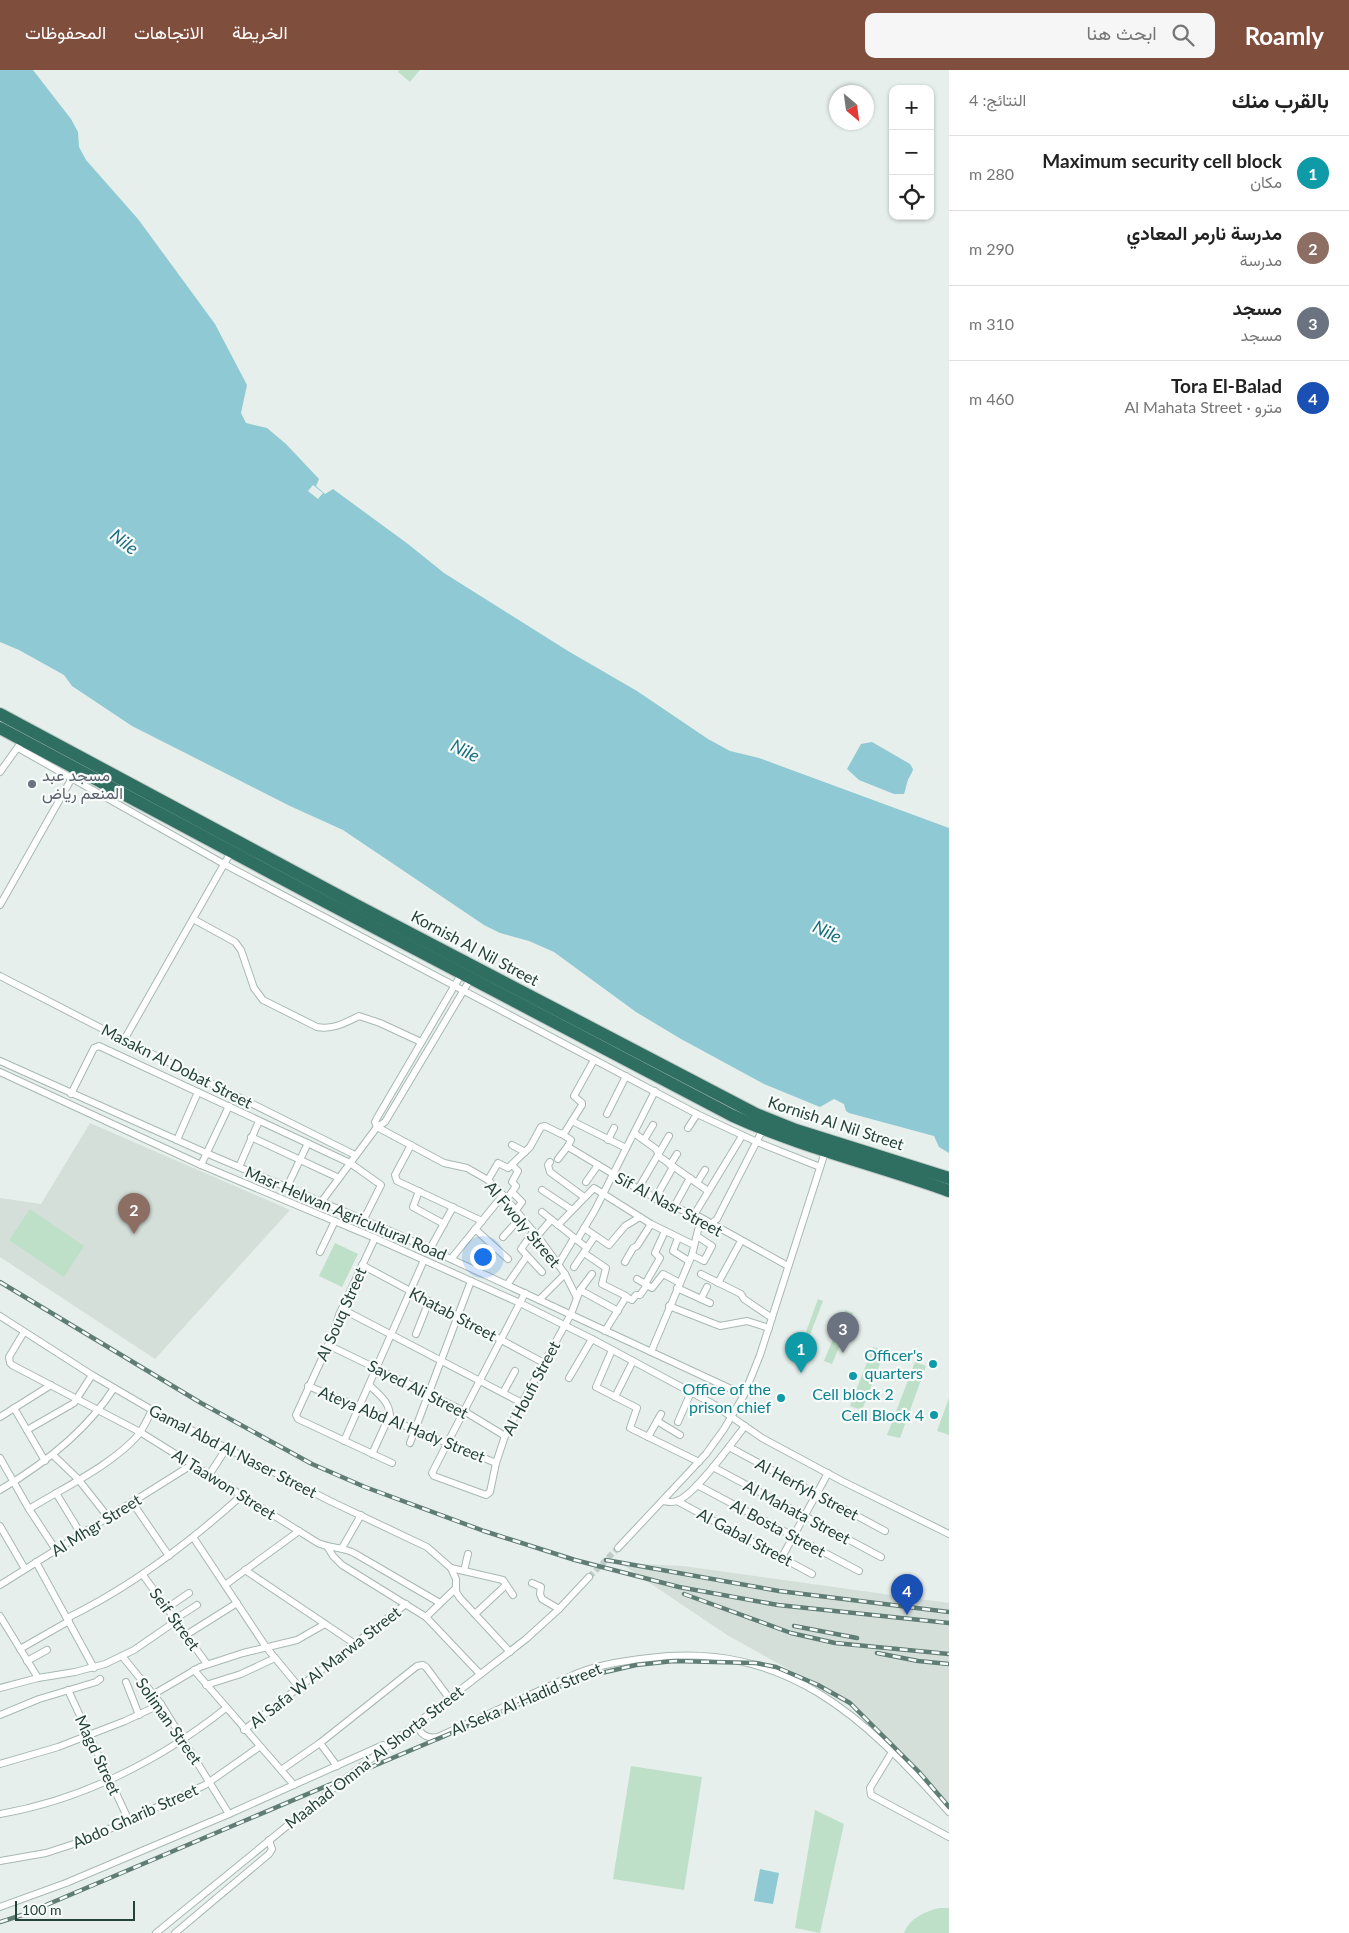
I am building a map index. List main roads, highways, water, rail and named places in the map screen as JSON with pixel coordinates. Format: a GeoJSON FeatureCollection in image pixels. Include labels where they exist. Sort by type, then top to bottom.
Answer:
{"type":"FeatureCollection","features":[{"type":"Feature","properties":{"kind":"highway","name":"Kornish Al Nil Street"},"geometry":{"type":"LineString","coordinates":[[0,714],[31,730],[231,852],[728,1113],[763,1129],[949,1178]]}},
{"type":"Feature","properties":{"kind":"highway","name":"Kornish Al Nil Street"},"geometry":{"type":"LineString","coordinates":[[0,728],[20,744],[74,774],[128,790],[736,1104],[827,1146],[949,1191]]}},
{"type":"Feature","properties":{"kind":"water","name":"Nile"},"geometry":{"type":"Polygon","coordinates":[[[0,70],[33,70],[71,119],[78,132],[79,147],[86,160],[138,219],[215,324],[247,385],[241,413],[246,423],[267,428],[286,444],[319,479],[316,486],[325,494],[333,489],[444,573],[568,651],[637,691],[708,739],[730,751],[759,758],[949,828],[949,1153],[939,1147],[934,1136],[849,1113],[846,1111],[844,1104],[834,1099],[820,1107],[764,1084],[636,1012],[554,952],[529,941],[500,933],[484,925],[343,830],[290,806],[132,726],[72,686],[64,675],[19,650],[0,642],[0,70]]]}},
{"type":"Feature","properties":{"kind":"water"},"geometry":{"type":"Polygon","coordinates":[[[872,742],[910,764],[913,769],[904,794],[894,794],[859,780],[847,769],[861,744],[872,742]]]}},
{"type":"Feature","properties":{"kind":"water"},"geometry":{"type":"Polygon","coordinates":[[[760,1869],[779,1873],[773,1904],[754,1901],[760,1869]]]}},
{"type":"Feature","properties":{"kind":"tunnel"},"geometry":{"type":"LineString","coordinates":[[589,1577],[618,1548]]}},
{"type":"Feature","properties":{"kind":"railway"},"geometry":{"type":"LineString","coordinates":[[0,1282],[201,1403],[312,1464],[365,1487],[484,1531],[575,1560],[679,1587],[778,1605],[949,1623]]}},
{"type":"Feature","properties":{"kind":"railway"},"geometry":{"type":"LineString","coordinates":[[606,1560],[779,1591],[949,1612]]}},
{"type":"Feature","properties":{"kind":"railway"},"geometry":{"type":"LineString","coordinates":[[684,1594],[791,1633],[835,1643],[949,1654]]}},
{"type":"Feature","properties":{"kind":"railway"},"geometry":{"type":"LineString","coordinates":[[794,1626],[857,1638]]}},
{"type":"Feature","properties":{"kind":"railway"},"geometry":{"type":"LineString","coordinates":[[877,1653],[918,1661],[949,1664]]}},
{"type":"Feature","properties":{"kind":"railway"},"geometry":{"type":"LineString","coordinates":[[0,1922],[25,1914],[562,1686],[597,1674],[636,1665],[674,1661],[756,1663],[776,1667],[818,1685],[850,1703],[919,1772],[949,1807]]}},
{"type":"Feature","properties":{"kind":"place","name":"مسجد عبد المنعم رياض"},"geometry":{"type":"Point","coordinates":[32,784]}},
{"type":"Feature","properties":{"kind":"place","name":"مدرسة نارمر المعادي"},"geometry":{"type":"Point","coordinates":[134,1234]}},
{"type":"Feature","properties":{"kind":"place","name":"مسجد"},"geometry":{"type":"Point","coordinates":[843,1353]}},
{"type":"Feature","properties":{"kind":"place","name":"Officer's quarters"},"geometry":{"type":"Point","coordinates":[933,1364]}},
{"type":"Feature","properties":{"kind":"place","name":"Maximum security cell block"},"geometry":{"type":"Point","coordinates":[801,1373]}},
{"type":"Feature","properties":{"kind":"place","name":"Cell block 2"},"geometry":{"type":"Point","coordinates":[853,1376]}},
{"type":"Feature","properties":{"kind":"place","name":"Office of the prison chief"},"geometry":{"type":"Point","coordinates":[781,1398]}},
{"type":"Feature","properties":{"kind":"place","name":"Cell Block 4"},"geometry":{"type":"Point","coordinates":[934,1415]}},
{"type":"Feature","properties":{"kind":"place","name":"Tora El-Balad"},"geometry":{"type":"Point","coordinates":[907,1615]}}]}
